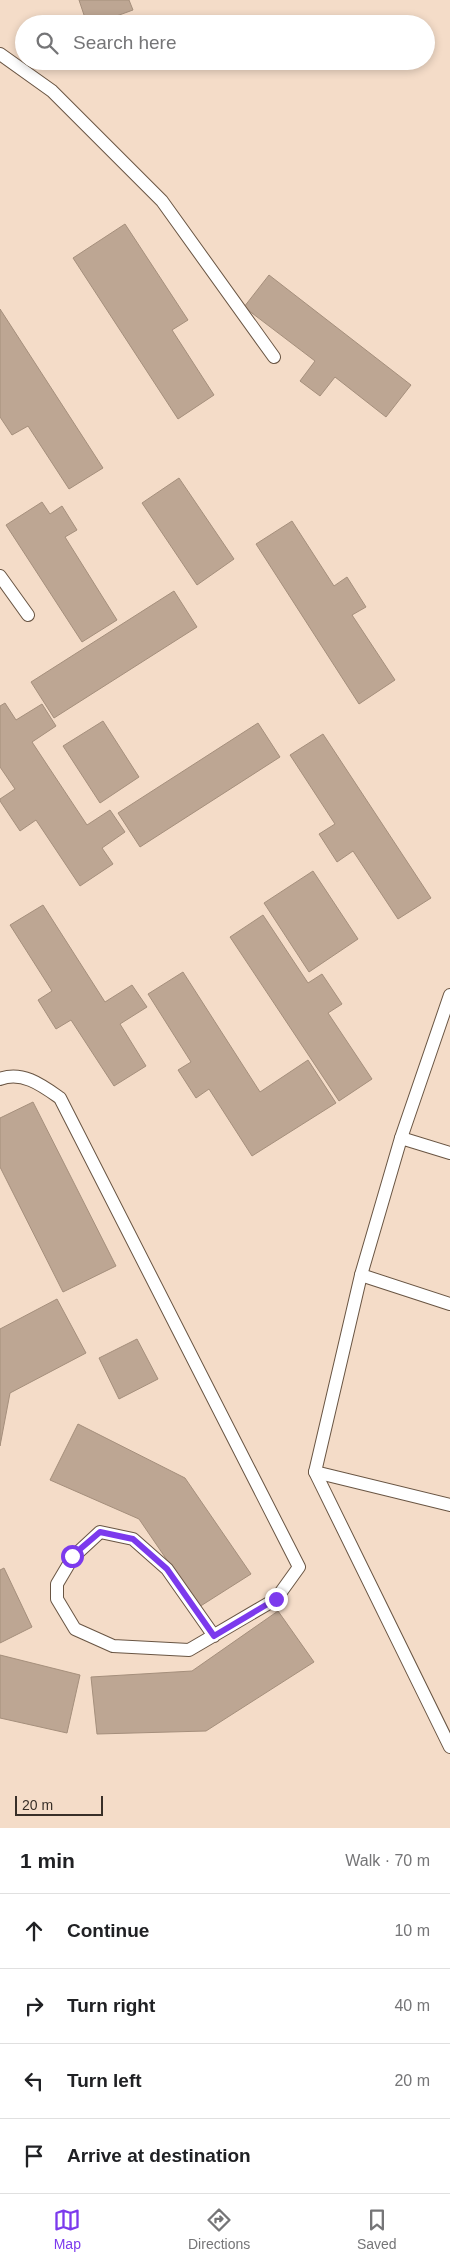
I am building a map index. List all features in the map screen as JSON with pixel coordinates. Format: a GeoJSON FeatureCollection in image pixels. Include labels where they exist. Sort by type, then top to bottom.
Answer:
{"type":"FeatureCollection","features":[{"type":"Feature","properties":{"kind":"lane"},"geometry":{"type":"LineString","coordinates":[[0,54],[15,65]]}},
{"type":"Feature","properties":{"kind":"lane"},"geometry":{"type":"LineString","coordinates":[[22,70],[52,91],[162,201],[274,357]]}},
{"type":"Feature","properties":{"kind":"lane"},"geometry":{"type":"LineString","coordinates":[[0,576],[28,615]]}},
{"type":"Feature","properties":{"kind":"lane"},"geometry":{"type":"LineString","coordinates":[[450,995],[401,1138],[361,1274],[315,1472],[450,1746]]}},
{"type":"Feature","properties":{"kind":"lane"},"geometry":{"type":"LineString","coordinates":[[0,1079],[17,1076],[38,1082],[60,1098],[299,1567],[276,1599],[214,1636],[189,1650],[112,1646],[75,1630],[57,1599],[58,1584],[72,1556],[100,1532],[133,1539],[167,1569],[214,1636]]}},
{"type":"Feature","properties":{"kind":"lane"},"geometry":{"type":"LineString","coordinates":[[401,1138],[450,1153]]}},
{"type":"Feature","properties":{"kind":"lane"},"geometry":{"type":"LineString","coordinates":[[361,1274],[450,1304]]}},
{"type":"Feature","properties":{"kind":"lane"},"geometry":{"type":"LineString","coordinates":[[315,1472],[450,1505]]}},
{"type":"Feature","properties":{"kind":"building"},"geometry":{"type":"Polygon","coordinates":[[[79,0],[129,0],[133,10],[119,15],[84,15],[79,0]]]}},
{"type":"Feature","properties":{"kind":"building"},"geometry":{"type":"Polygon","coordinates":[[[125,224],[188,320],[172,330],[214,395],[178,419],[73,258],[125,224]]]}},
{"type":"Feature","properties":{"kind":"building"},"geometry":{"type":"Polygon","coordinates":[[[269,275],[411,385],[386,417],[335,377],[320,396],[300,381],[315,361],[244,307],[269,275]]]}},
{"type":"Feature","properties":{"kind":"building"},"geometry":{"type":"Polygon","coordinates":[[[0,309],[103,468],[69,489],[28,426],[12,435],[0,417],[0,309]]]}},
{"type":"Feature","properties":{"kind":"building"},"geometry":{"type":"Polygon","coordinates":[[[179,478],[234,559],[197,585],[142,503],[179,478]]]}},
{"type":"Feature","properties":{"kind":"building"},"geometry":{"type":"Polygon","coordinates":[[[42,502],[50,514],[62,506],[77,530],[65,537],[117,620],[82,642],[6,525],[42,502]]]}},
{"type":"Feature","properties":{"kind":"building"},"geometry":{"type":"Polygon","coordinates":[[[292,521],[334,586],[347,577],[366,607],[352,615],[395,680],[359,704],[256,544],[292,521]]]}},
{"type":"Feature","properties":{"kind":"building"},"geometry":{"type":"Polygon","coordinates":[[[174,591],[197,627],[54,718],[31,682],[174,591]]]}},
{"type":"Feature","properties":{"kind":"building"},"geometry":{"type":"Polygon","coordinates":[[[5,703],[16,720],[42,704],[56,726],[32,742],[87,825],[110,810],[125,832],[102,848],[113,864],[80,886],[36,820],[20,831],[0,801],[0,799],[15,789],[0,767],[0,706],[5,703]]]}},
{"type":"Feature","properties":{"kind":"building"},"geometry":{"type":"Polygon","coordinates":[[[103,721],[139,777],[100,803],[63,746],[103,721]]]}},
{"type":"Feature","properties":{"kind":"building"},"geometry":{"type":"Polygon","coordinates":[[[258,723],[280,757],[140,847],[118,813],[258,723]]]}},
{"type":"Feature","properties":{"kind":"building"},"geometry":{"type":"Polygon","coordinates":[[[323,734],[431,898],[398,919],[353,851],[337,862],[319,834],[335,824],[290,755],[323,734]]]}},
{"type":"Feature","properties":{"kind":"building"},"geometry":{"type":"Polygon","coordinates":[[[313,871],[358,939],[309,972],[264,903],[313,871]]]}},
{"type":"Feature","properties":{"kind":"building"},"geometry":{"type":"Polygon","coordinates":[[[43,905],[105,1002],[132,985],[147,1007],[120,1024],[146,1066],[114,1086],[71,1020],[56,1029],[38,1000],[52,991],[10,925],[43,905]]]}},
{"type":"Feature","properties":{"kind":"building"},"geometry":{"type":"Polygon","coordinates":[[[263,915],[308,983],[322,974],[342,1004],[328,1013],[372,1079],[339,1101],[230,937],[263,915]]]}},
{"type":"Feature","properties":{"kind":"building"},"geometry":{"type":"Polygon","coordinates":[[[183,972],[260,1092],[308,1060],[336,1103],[252,1156],[209,1089],[196,1098],[178,1070],[191,1062],[148,994],[183,972]]]}},
{"type":"Feature","properties":{"kind":"building"},"geometry":{"type":"Polygon","coordinates":[[[33,1102],[116,1266],[63,1292],[0,1167],[0,1118],[33,1102]]]}},
{"type":"Feature","properties":{"kind":"building"},"geometry":{"type":"Polygon","coordinates":[[[57,1299],[86,1353],[10,1393],[0,1446],[0,1329],[57,1299]]]}},
{"type":"Feature","properties":{"kind":"building"},"geometry":{"type":"Polygon","coordinates":[[[137,1339],[158,1379],[119,1399],[99,1358],[137,1339]]]}},
{"type":"Feature","properties":{"kind":"building"},"geometry":{"type":"Polygon","coordinates":[[[78,1424],[185,1478],[251,1574],[199,1607],[139,1519],[50,1480],[78,1424]]]}},
{"type":"Feature","properties":{"kind":"building"},"geometry":{"type":"Polygon","coordinates":[[[4,1568],[32,1627],[0,1643],[0,1570],[4,1568]]]}},
{"type":"Feature","properties":{"kind":"building"},"geometry":{"type":"Polygon","coordinates":[[[278,1611],[314,1662],[206,1731],[97,1734],[91,1677],[192,1671],[278,1611]]]}},
{"type":"Feature","properties":{"kind":"building"},"geometry":{"type":"Polygon","coordinates":[[[0,1655],[80,1675],[67,1733],[0,1718],[0,1655]]]}},
{"type":"Feature","properties":{"kind":"route"},"geometry":{"type":"LineString","coordinates":[[72,1556],[100,1532],[133,1539],[167,1569],[214,1636],[276,1599]]}}]}
